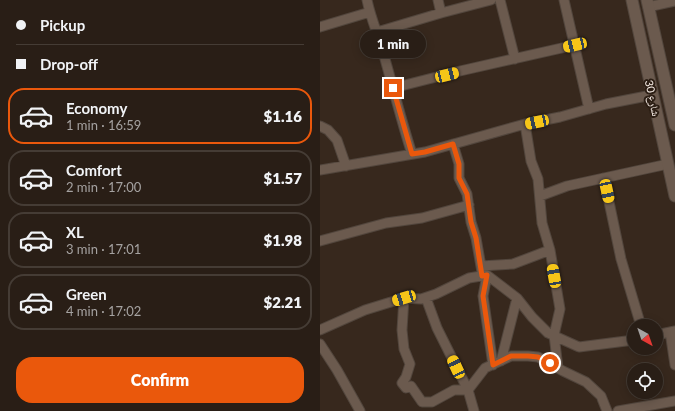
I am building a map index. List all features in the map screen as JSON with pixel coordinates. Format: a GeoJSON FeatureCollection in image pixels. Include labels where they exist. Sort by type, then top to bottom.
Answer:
{"type":"FeatureCollection","features":[{"type":"Feature","properties":{"kind":"street"},"geometry":{"type":"LineString","coordinates":[[367,0],[412,154]]}},
{"type":"Feature","properties":{"kind":"street"},"geometry":{"type":"LineString","coordinates":[[438,0],[440,13]]}},
{"type":"Feature","properties":{"kind":"street"},"geometry":{"type":"LineString","coordinates":[[377,32],[440,13],[491,0]]}},
{"type":"Feature","properties":{"kind":"street"},"geometry":{"type":"LineString","coordinates":[[500,0],[515,59]]}},
{"type":"Feature","properties":{"kind":"street"},"geometry":{"type":"LineString","coordinates":[[564,0],[589,109]]}},
{"type":"Feature","properties":{"kind":"street","name":"شارع 30"},"geometry":{"type":"LineString","coordinates":[[632,0],[675,196]]}},
{"type":"Feature","properties":{"kind":"street"},"geometry":{"type":"LineString","coordinates":[[648,3],[675,1]]}},
{"type":"Feature","properties":{"kind":"street","name":"شارع 30"},"geometry":{"type":"LineString","coordinates":[[648,3],[674,119]]}},
{"type":"Feature","properties":{"kind":"street"},"geometry":{"type":"LineString","coordinates":[[320,27],[370,12]]}},
{"type":"Feature","properties":{"kind":"street"},"geometry":{"type":"LineString","coordinates":[[393,88],[575,45]]}},
{"type":"Feature","properties":{"kind":"street"},"geometry":{"type":"LineString","coordinates":[[320,170],[425,152],[525,124],[560,117],[606,104],[652,95]]}},
{"type":"Feature","properties":{"kind":"street"},"geometry":{"type":"LineString","coordinates":[[525,124],[531,160],[538,179],[542,223],[550,250],[560,309],[554,335],[558,368]]}},
{"type":"Feature","properties":{"kind":"street"},"geometry":{"type":"LineString","coordinates":[[320,126],[328,130],[337,140],[346,166]]}},
{"type":"Feature","properties":{"kind":"street"},"geometry":{"type":"LineString","coordinates":[[453,144],[459,164],[459,178],[467,194],[471,222],[484,272],[483,296],[497,363]]}},
{"type":"Feature","properties":{"kind":"street"},"geometry":{"type":"LineString","coordinates":[[540,196],[567,186],[668,164]]}},
{"type":"Feature","properties":{"kind":"street"},"geometry":{"type":"LineString","coordinates":[[604,178],[621,259],[639,319]]}},
{"type":"Feature","properties":{"kind":"street"},"geometry":{"type":"LineString","coordinates":[[320,241],[386,223],[422,218],[469,205]]}},
{"type":"Feature","properties":{"kind":"street"},"geometry":{"type":"LineString","coordinates":[[320,330],[365,310],[404,298],[426,298],[484,272],[513,264],[550,250]]}},
{"type":"Feature","properties":{"kind":"street"},"geometry":{"type":"LineString","coordinates":[[484,272],[517,298],[532,317],[548,332],[554,335],[579,347],[627,341]]}},
{"type":"Feature","properties":{"kind":"street"},"geometry":{"type":"LineString","coordinates":[[404,298],[402,330],[404,348],[410,364],[406,377],[402,383],[406,388],[411,386],[422,402],[432,402],[454,390],[468,390]]}},
{"type":"Feature","properties":{"kind":"street"},"geometry":{"type":"LineString","coordinates":[[426,298],[437,328],[468,390],[474,411]]}},
{"type":"Feature","properties":{"kind":"street"},"geometry":{"type":"LineString","coordinates":[[497,363],[517,298]]}},
{"type":"Feature","properties":{"kind":"street"},"geometry":{"type":"LineString","coordinates":[[672,331],[675,365]]}},
{"type":"Feature","properties":{"kind":"street"},"geometry":{"type":"LineString","coordinates":[[320,344],[337,370],[360,411]]}},
{"type":"Feature","properties":{"kind":"street"},"geometry":{"type":"LineString","coordinates":[[468,390],[486,368],[511,356],[538,357],[586,382],[601,396],[607,411]]}},
{"type":"Feature","properties":{"kind":"street"},"geometry":{"type":"LineString","coordinates":[[618,411],[675,401]]}},
{"type":"Feature","properties":{"kind":"route"},"geometry":{"type":"LineString","coordinates":[[393,88],[412,154],[453,144],[459,164],[459,178],[467,194],[482,276],[487,275],[483,296],[493,365],[511,356],[538,357],[550,363]]}}]}
